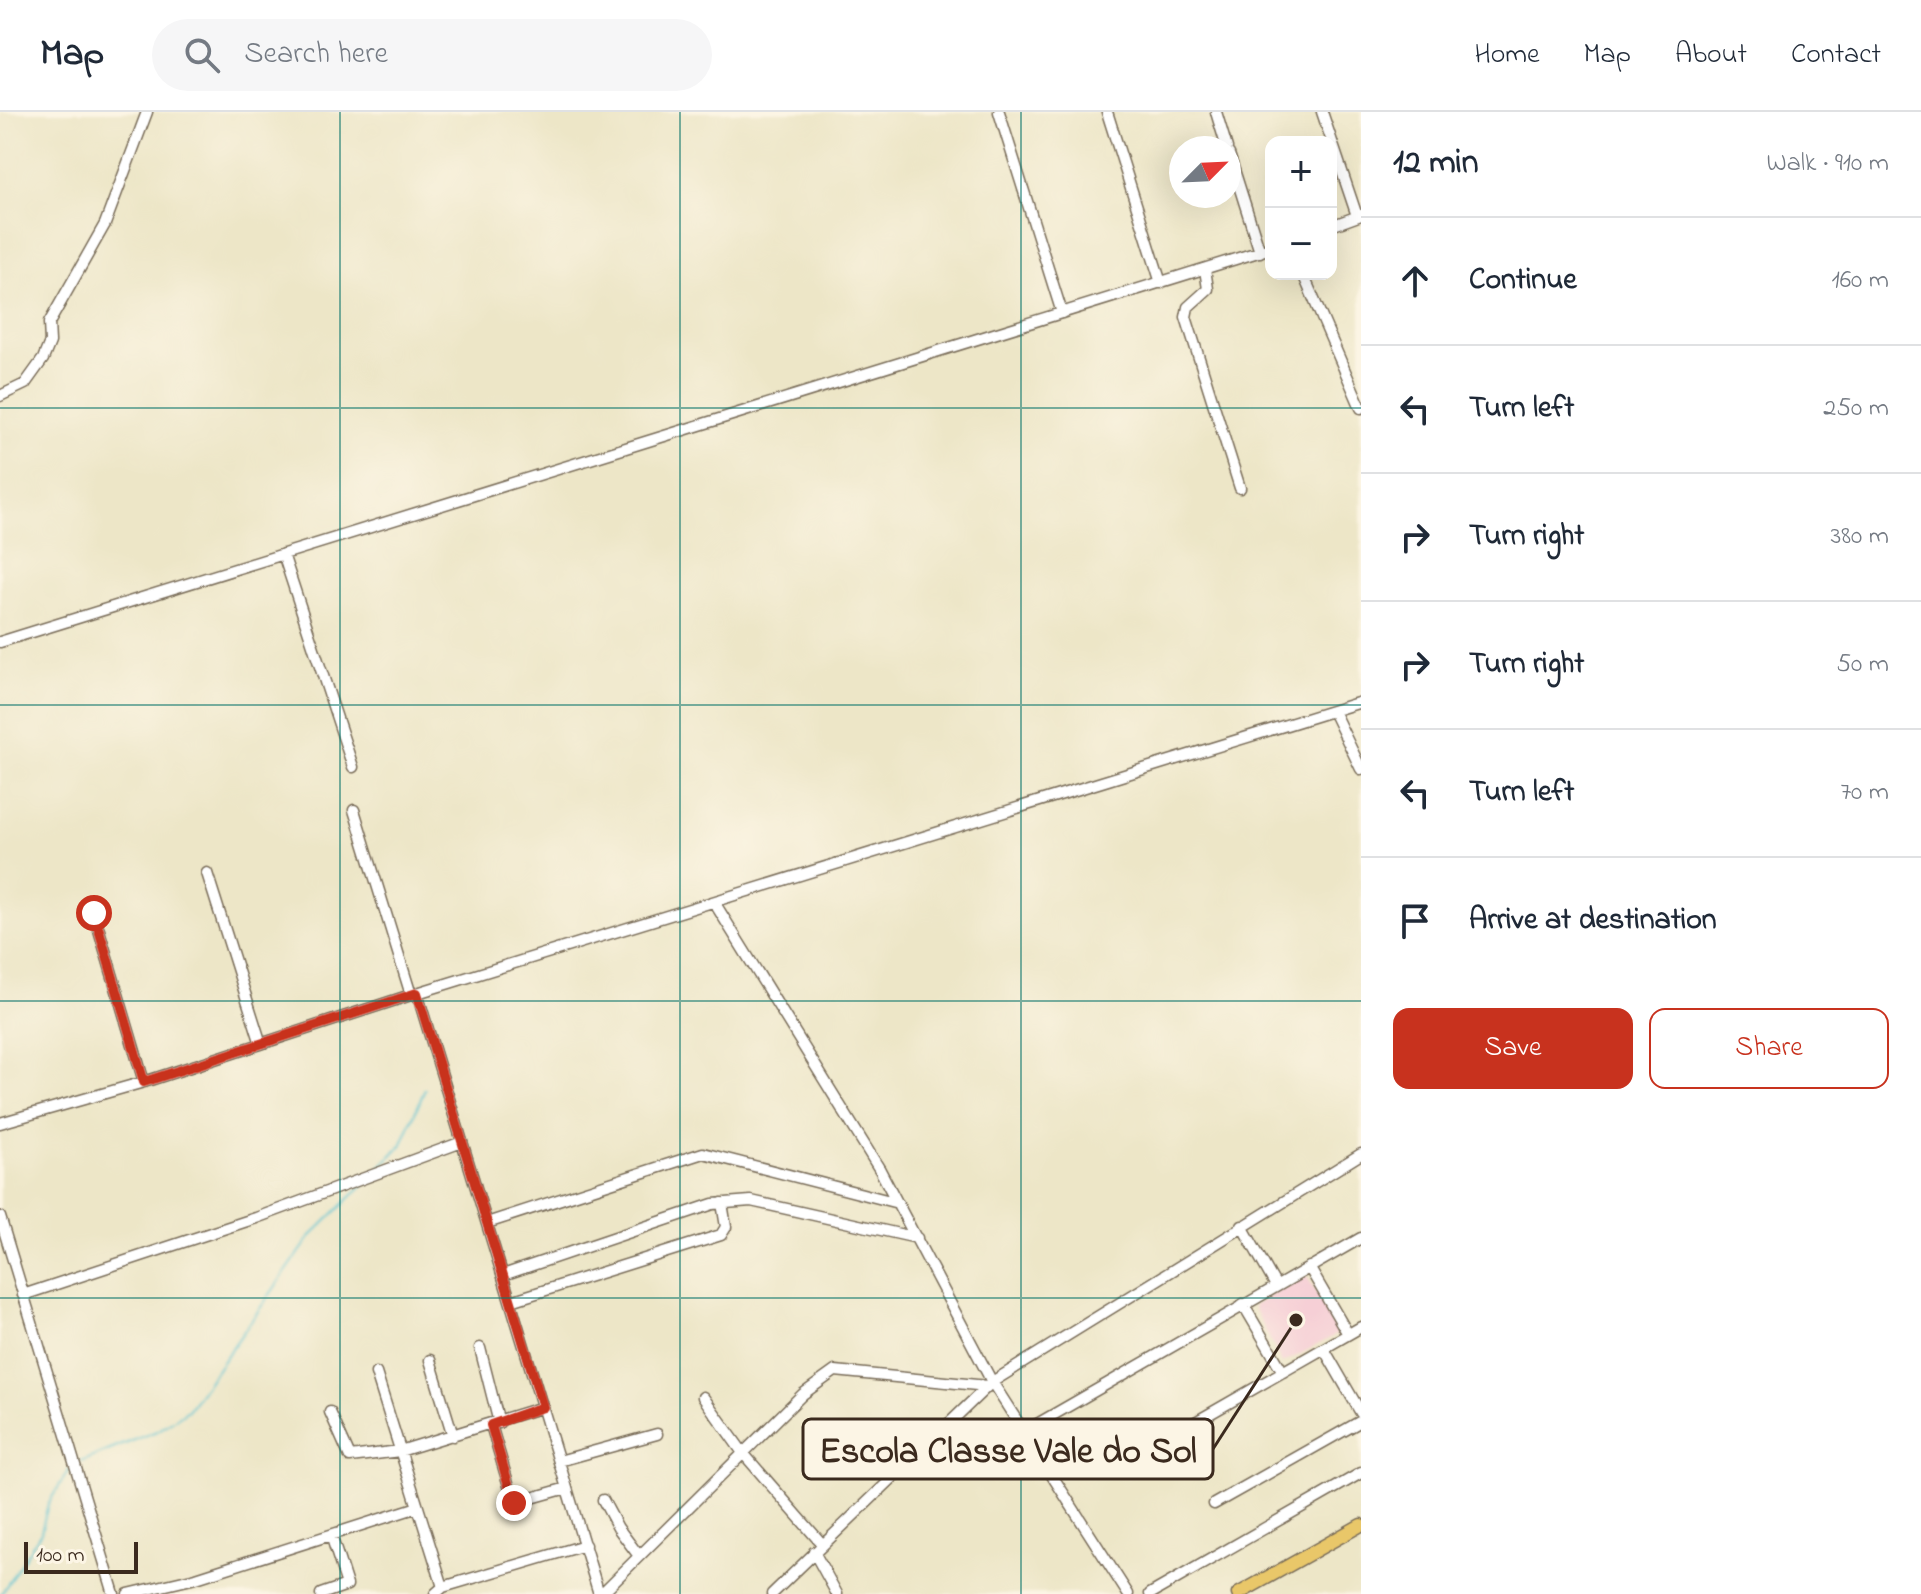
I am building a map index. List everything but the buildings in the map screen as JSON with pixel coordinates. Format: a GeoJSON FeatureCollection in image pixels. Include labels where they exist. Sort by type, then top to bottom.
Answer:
{"type":"FeatureCollection","features":[{"type":"Feature","properties":{"kind":"main road"},"geometry":{"type":"LineString","coordinates":[[1238,1594],[1361,1525]]}},
{"type":"Feature","properties":{"kind":"street"},"geometry":{"type":"LineString","coordinates":[[0,396],[25,384],[43,359],[50,342],[49,323],[105,224],[147,112]]}},
{"type":"Feature","properties":{"kind":"street"},"geometry":{"type":"LineString","coordinates":[[999,112],[1062,313]]}},
{"type":"Feature","properties":{"kind":"street"},"geometry":{"type":"LineString","coordinates":[[1107,112],[1161,283]]}},
{"type":"Feature","properties":{"kind":"street"},"geometry":{"type":"LineString","coordinates":[[1216,112],[1223,136]]}},
{"type":"Feature","properties":{"kind":"street"},"geometry":{"type":"LineString","coordinates":[[1322,112],[1359,215],[1337,224]]}},
{"type":"Feature","properties":{"kind":"street"},"geometry":{"type":"LineString","coordinates":[[1241,185],[1265,247]]}},
{"type":"Feature","properties":{"kind":"street"},"geometry":{"type":"LineString","coordinates":[[0,629],[2,641],[1265,250]]}},
{"type":"Feature","properties":{"kind":"street"},"geometry":{"type":"LineString","coordinates":[[1205,269],[1208,289],[1188,307],[1186,317],[1240,488]]}},
{"type":"Feature","properties":{"kind":"street"},"geometry":{"type":"LineString","coordinates":[[1306,280],[1361,408]]}},
{"type":"Feature","properties":{"kind":"street"},"geometry":{"type":"LineString","coordinates":[[283,554],[353,767]]}},
{"type":"Feature","properties":{"kind":"street"},"geometry":{"type":"LineString","coordinates":[[0,1123],[144,1082],[414,994],[1361,702]]}},
{"type":"Feature","properties":{"kind":"street"},"geometry":{"type":"LineString","coordinates":[[1333,711],[1361,769]]}},
{"type":"Feature","properties":{"kind":"street"},"geometry":{"type":"LineString","coordinates":[[354,810],[462,1142],[600,1594],[803,1394],[835,1371],[990,1384]]}},
{"type":"Feature","properties":{"kind":"street"},"geometry":{"type":"LineString","coordinates":[[207,873],[261,1044]]}},
{"type":"Feature","properties":{"kind":"street"},"geometry":{"type":"LineString","coordinates":[[714,902],[898,1203],[990,1384],[1025,1431],[1128,1594]]}},
{"type":"Feature","properties":{"kind":"street"},"geometry":{"type":"LineString","coordinates":[[94,913],[144,1082]]}},
{"type":"Feature","properties":{"kind":"street"},"geometry":{"type":"LineString","coordinates":[[23,1295],[256,1218],[462,1142]]}},
{"type":"Feature","properties":{"kind":"street"},"geometry":{"type":"LineString","coordinates":[[487,1223],[703,1153],[898,1203]]}},
{"type":"Feature","properties":{"kind":"street"},"geometry":{"type":"LineString","coordinates":[[773,1594],[990,1384],[1361,1154]]}},
{"type":"Feature","properties":{"kind":"street"},"geometry":{"type":"LineString","coordinates":[[503,1275],[722,1203],[751,1201],[917,1238]]}},
{"type":"Feature","properties":{"kind":"street"},"geometry":{"type":"LineString","coordinates":[[511,1301],[721,1235],[726,1227],[722,1203]]}},
{"type":"Feature","properties":{"kind":"street"},"geometry":{"type":"LineString","coordinates":[[0,1217],[114,1594]]}},
{"type":"Feature","properties":{"kind":"street"},"geometry":{"type":"LineString","coordinates":[[1242,1226],[1276,1286]]}},
{"type":"Feature","properties":{"kind":"street"},"geometry":{"type":"LineString","coordinates":[[1025,1431],[1361,1238]]}},
{"type":"Feature","properties":{"kind":"street"},"geometry":{"type":"LineString","coordinates":[[1309,1267],[1348,1334]]}},
{"type":"Feature","properties":{"kind":"street"},"geometry":{"type":"LineString","coordinates":[[1243,1304],[1283,1372]]}},
{"type":"Feature","properties":{"kind":"street"},"geometry":{"type":"LineString","coordinates":[[1171,1436],[1361,1327]]}},
{"type":"Feature","properties":{"kind":"street"},"geometry":{"type":"LineString","coordinates":[[480,1348],[514,1503],[567,1488]]}},
{"type":"Feature","properties":{"kind":"street"},"geometry":{"type":"LineString","coordinates":[[1324,1349],[1361,1413]]}},
{"type":"Feature","properties":{"kind":"street"},"geometry":{"type":"LineString","coordinates":[[430,1360],[453,1436]]}},
{"type":"Feature","properties":{"kind":"street"},"geometry":{"type":"LineString","coordinates":[[376,1373],[418,1507],[439,1591],[585,1545]]}},
{"type":"Feature","properties":{"kind":"street"},"geometry":{"type":"LineString","coordinates":[[703,1397],[818,1548],[837,1594]]}},
{"type":"Feature","properties":{"kind":"street"},"geometry":{"type":"LineString","coordinates":[[330,1412],[350,1457],[400,1451],[543,1407]]}},
{"type":"Feature","properties":{"kind":"street"},"geometry":{"type":"LineString","coordinates":[[1214,1504],[1361,1421]]}},
{"type":"Feature","properties":{"kind":"street"},"geometry":{"type":"LineString","coordinates":[[559,1461],[657,1434]]}},
{"type":"Feature","properties":{"kind":"street"},"geometry":{"type":"LineString","coordinates":[[1150,1594],[1361,1473]]}},
{"type":"Feature","properties":{"kind":"street"},"geometry":{"type":"LineString","coordinates":[[603,1500],[618,1528],[639,1556]]}},
{"type":"Feature","properties":{"kind":"street"},"geometry":{"type":"LineString","coordinates":[[128,1594],[196,1578],[418,1507]]}},
{"type":"Feature","properties":{"kind":"street"},"geometry":{"type":"LineString","coordinates":[[321,1594],[347,1585],[331,1535]]}},
{"type":"Feature","properties":{"kind":"shaded area"},"geometry":{"type":"Polygon","coordinates":[[[1306,1275],[1341,1332],[1282,1364],[1253,1306],[1306,1275]]]}},
{"type":"Feature","properties":{"kind":"waterway"},"geometry":{"type":"LineString","coordinates":[[380,1167],[401,1146],[425,1089]]}},
{"type":"Feature","properties":{"kind":"waterway"},"geometry":{"type":"LineString","coordinates":[[81,1462],[159,1430],[188,1410],[312,1235],[365,1183]]}},
{"type":"Feature","properties":{"kind":"waterway"},"geometry":{"type":"LineString","coordinates":[[1,1594],[41,1532],[48,1504],[69,1470]]}},
{"type":"Feature","properties":{"kind":"place","name":"Escola Classe Vale do Sol"},"geometry":{"type":"Point","coordinates":[1296,1320]}},
{"type":"Feature","properties":{"kind":"route"},"geometry":{"type":"LineString","coordinates":[[94,913],[144,1082],[417,993],[543,1407],[491,1425],[514,1503]]}}]}
